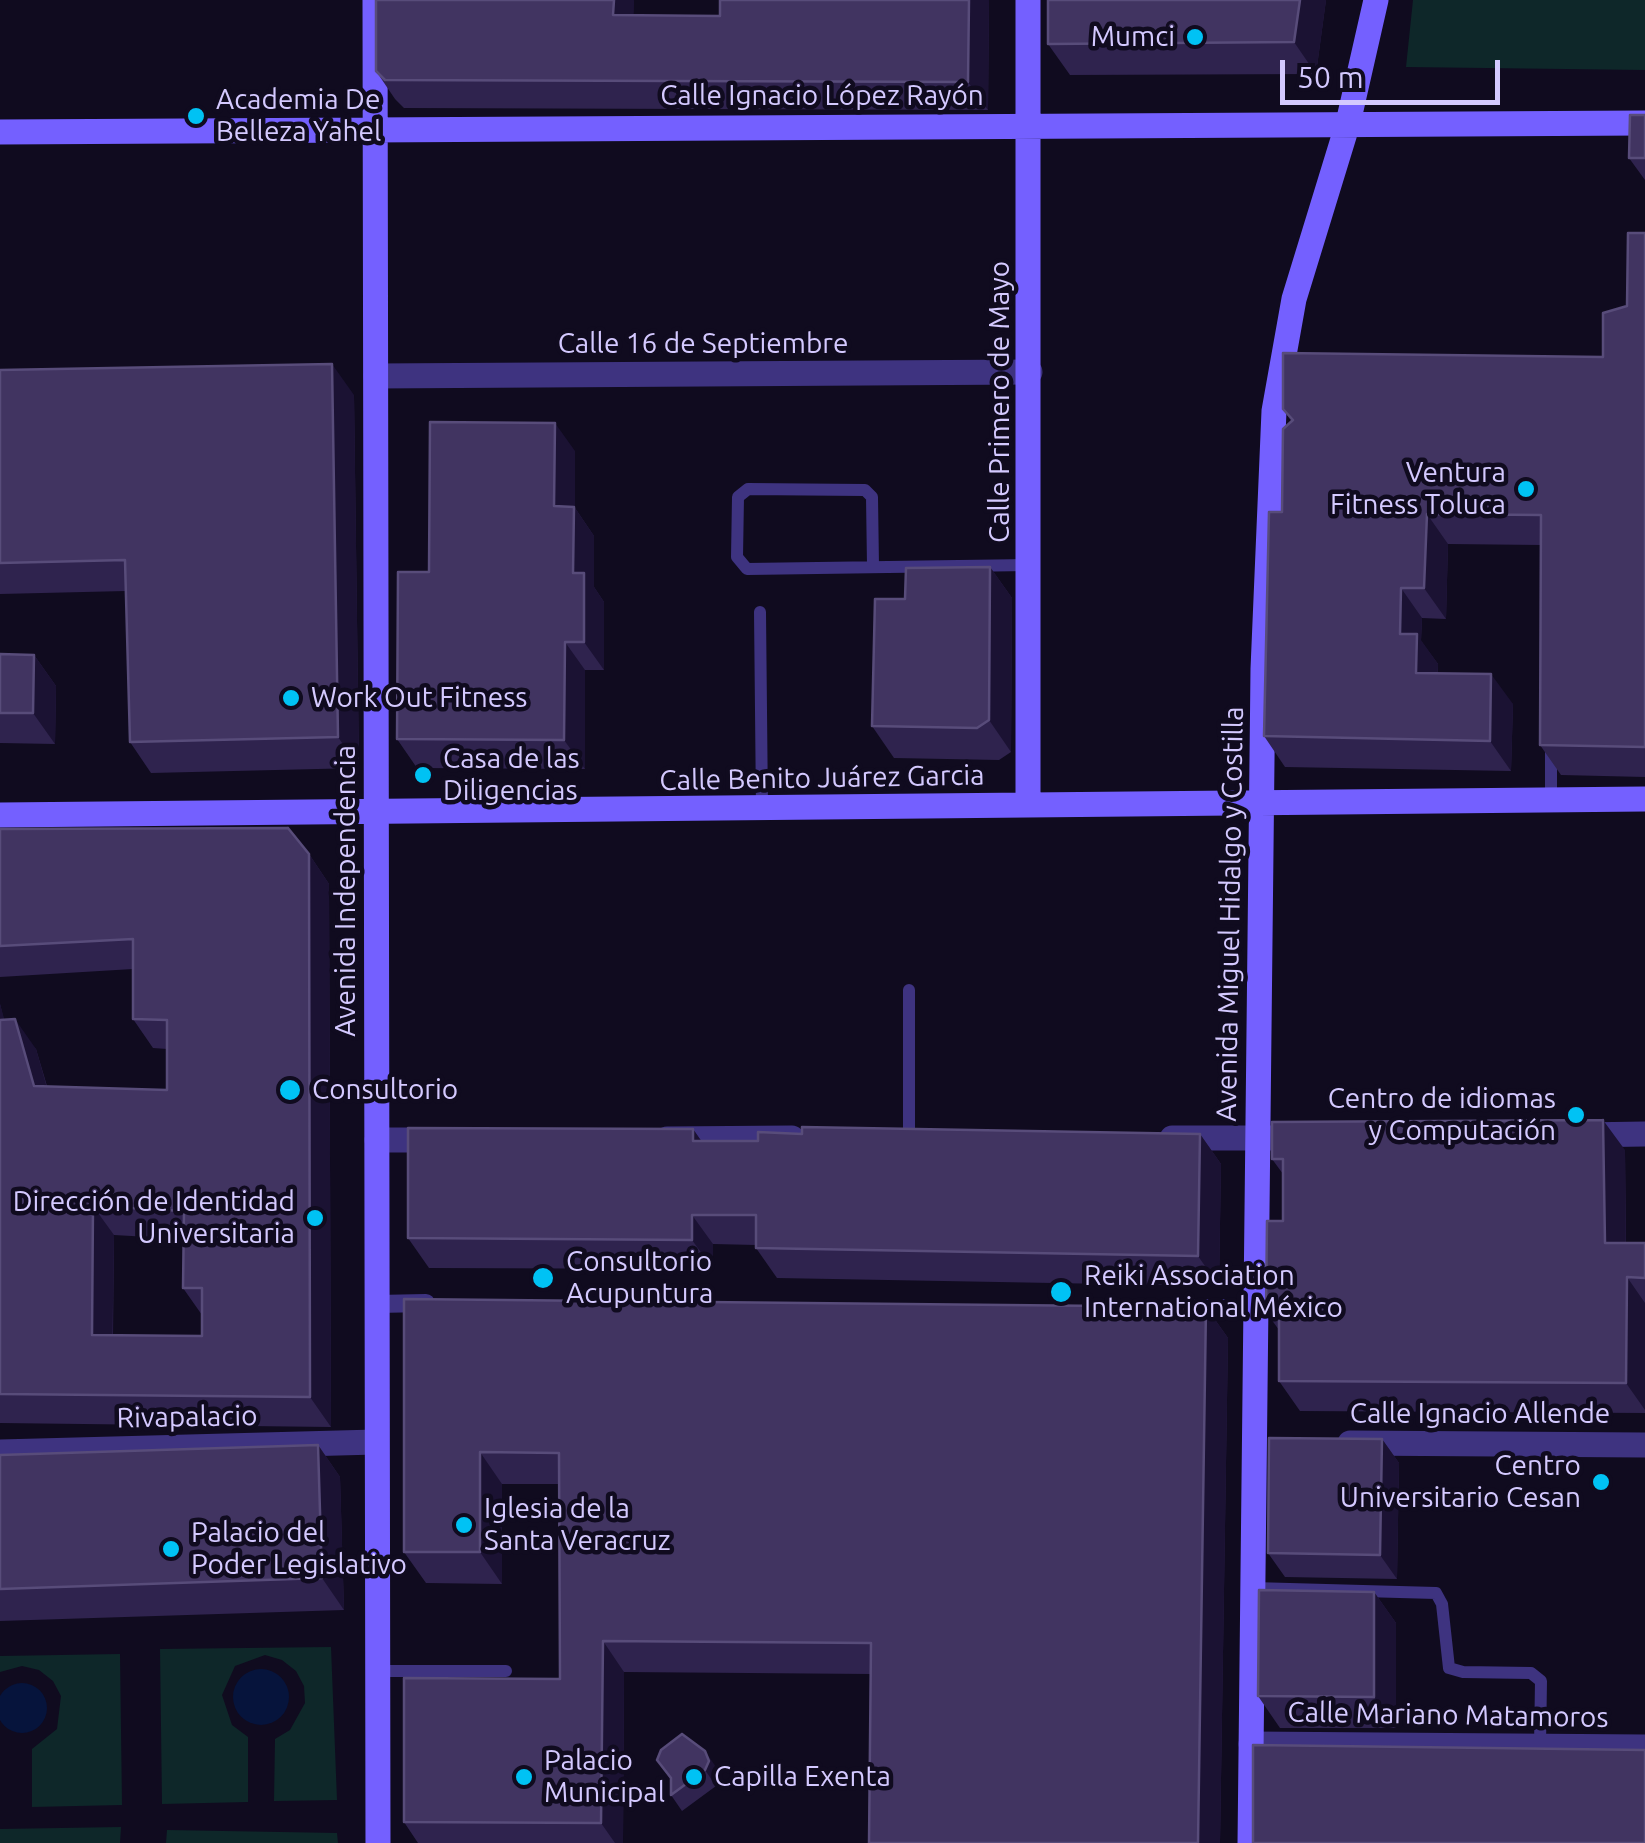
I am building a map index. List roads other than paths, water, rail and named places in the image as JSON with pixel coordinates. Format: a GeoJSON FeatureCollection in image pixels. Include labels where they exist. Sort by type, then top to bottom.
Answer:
{"type":"FeatureCollection","features":[{"type":"Feature","properties":{"kind":"main road","name":"Avenida Independencia"},"geometry":{"type":"LineString","coordinates":[[375,0],[378,1843]]}},
{"type":"Feature","properties":{"kind":"main road","name":"Calle Primero de Mayo"},"geometry":{"type":"LineString","coordinates":[[1028,0],[1028,804]]}},
{"type":"Feature","properties":{"kind":"main road","name":"Avenida Miguel Hidalgo y Costilla"},"geometry":{"type":"LineString","coordinates":[[1250,1843],[1252,1588],[1264,1442],[1256,1308],[1262,801],[1281,359],[1294,299],[1348,122],[1376,0]]}},
{"type":"Feature","properties":{"kind":"main road","name":"Calle Ignacio López Rayón"},"geometry":{"type":"LineString","coordinates":[[0,132],[1348,122],[1645,124]]}},
{"type":"Feature","properties":{"kind":"main road","name":"Calle Benito Juárez Garcia"},"geometry":{"type":"LineString","coordinates":[[0,815],[376,815],[1645,799]]}},
{"type":"Feature","properties":{"kind":"street","name":"Calle 16 de Septiembre"},"geometry":{"type":"LineString","coordinates":[[376,376],[1030,372]]}},
{"type":"Feature","properties":{"kind":"street"},"geometry":{"type":"LineString","coordinates":[[1548,1135],[1645,1134]]}},
{"type":"Feature","properties":{"kind":"street"},"geometry":{"type":"LineString","coordinates":[[633,1139],[810,1138]]}},
{"type":"Feature","properties":{"kind":"street"},"geometry":{"type":"LineString","coordinates":[[1144,1138],[1297,1138]]}},
{"type":"Feature","properties":{"kind":"street"},"geometry":{"type":"LineString","coordinates":[[377,1140],[475,1140]]}},
{"type":"Feature","properties":{"kind":"street"},"geometry":{"type":"LineString","coordinates":[[377,1304],[446,1304]]}},
{"type":"Feature","properties":{"kind":"street"},"geometry":{"type":"LineString","coordinates":[[1170,1307],[1256,1308]]}},
{"type":"Feature","properties":{"kind":"street","name":"Rivapalacio"},"geometry":{"type":"LineString","coordinates":[[0,1452],[376,1442]]}},
{"type":"Feature","properties":{"kind":"street","name":"Calle Ignacio Allende"},"geometry":{"type":"LineString","coordinates":[[1333,1442],[1645,1445]]}},
{"type":"Feature","properties":{"kind":"street","name":"Calle Mariano Matamoros"},"geometry":{"type":"LineString","coordinates":[[1251,1744],[1645,1747]]}},
{"type":"Feature","properties":{"kind":"lane"},"geometry":{"type":"LineString","coordinates":[[872,566],[872,497],[864,490],[748,489],[738,497],[737,556],[741,567],[1029,565]]}},
{"type":"Feature","properties":{"kind":"lane"},"geometry":{"type":"LineString","coordinates":[[760,612],[762,809]]}},
{"type":"Feature","properties":{"kind":"lane"},"geometry":{"type":"LineString","coordinates":[[1550,721],[1551,800]]}},
{"type":"Feature","properties":{"kind":"lane"},"geometry":{"type":"LineString","coordinates":[[909,990],[909,1137]]}},
{"type":"Feature","properties":{"kind":"lane"},"geometry":{"type":"LineString","coordinates":[[1252,1588],[1436,1593],[1442,1604],[1449,1668],[1454,1672],[1530,1673],[1541,1681],[1540,1746]]}},
{"type":"Feature","properties":{"kind":"lane"},"geometry":{"type":"LineString","coordinates":[[377,1671],[506,1671]]}},
{"type":"Feature","properties":{"kind":"water"},"geometry":{"type":"Polygon","coordinates":[[[261,1669],[281,1677],[289,1697],[281,1717],[261,1725],[241,1717],[233,1697],[241,1677],[261,1669]]]}},
{"type":"Feature","properties":{"kind":"water"},"geometry":{"type":"Polygon","coordinates":[[[22,1683],[40,1690],[47,1708],[40,1726],[22,1733],[4,1726],[-3,1708],[4,1690],[22,1683]]]}},
{"type":"Feature","properties":{"kind":"place","name":"Mumci"},"geometry":{"type":"Point","coordinates":[1195,37]}},
{"type":"Feature","properties":{"kind":"place","name":"Academia De Belleza Yahel"},"geometry":{"type":"Point","coordinates":[196,116]}},
{"type":"Feature","properties":{"kind":"place","name":"Ventura Fitness Toluca"},"geometry":{"type":"Point","coordinates":[1526,489]}},
{"type":"Feature","properties":{"kind":"place","name":"Work Out Fitness"},"geometry":{"type":"Point","coordinates":[291,698]}},
{"type":"Feature","properties":{"kind":"place","name":"Casa de las Diligencias"},"geometry":{"type":"Point","coordinates":[423,775]}},
{"type":"Feature","properties":{"kind":"place","name":"Consultorio"},"geometry":{"type":"Point","coordinates":[290,1090]}},
{"type":"Feature","properties":{"kind":"place","name":"Centro de idiomas y Computación"},"geometry":{"type":"Point","coordinates":[1576,1115]}},
{"type":"Feature","properties":{"kind":"place","name":"Dirección de Identidad Universitaria"},"geometry":{"type":"Point","coordinates":[315,1218]}},
{"type":"Feature","properties":{"kind":"place","name":"Consultorio Acupuntura"},"geometry":{"type":"Point","coordinates":[543,1278]}},
{"type":"Feature","properties":{"kind":"place","name":"Reiki Association International México"},"geometry":{"type":"Point","coordinates":[1061,1292]}},
{"type":"Feature","properties":{"kind":"place","name":"Centro Universitario Cesan"},"geometry":{"type":"Point","coordinates":[1601,1482]}},
{"type":"Feature","properties":{"kind":"place","name":"Iglesia de la Santa Veracruz"},"geometry":{"type":"Point","coordinates":[464,1525]}},
{"type":"Feature","properties":{"kind":"place","name":"Palacio del Poder Legislativo"},"geometry":{"type":"Point","coordinates":[171,1549]}},
{"type":"Feature","properties":{"kind":"place","name":"Palacio Municipal"},"geometry":{"type":"Point","coordinates":[524,1777]}},
{"type":"Feature","properties":{"kind":"place","name":"Capilla Exenta"},"geometry":{"type":"Point","coordinates":[694,1777]}}]}
